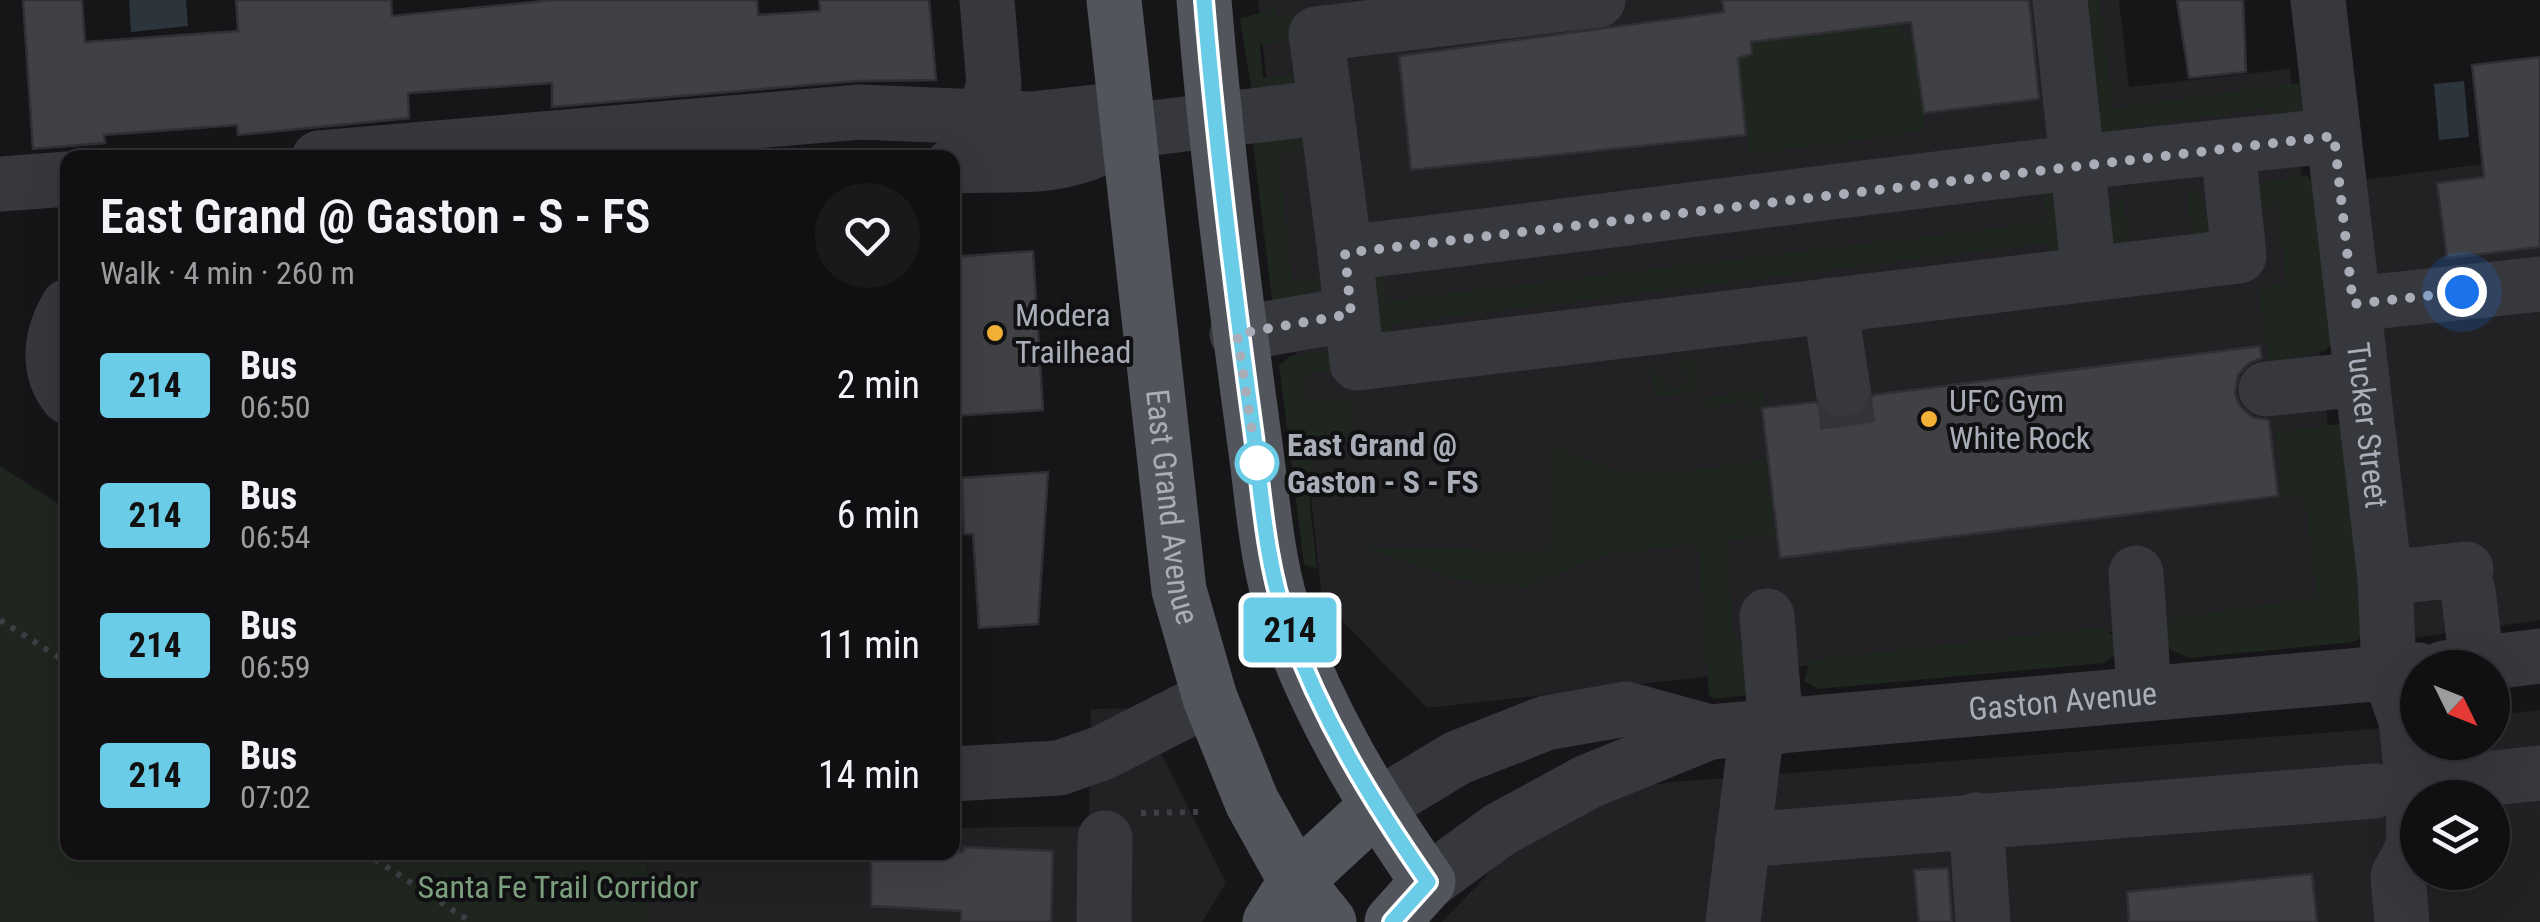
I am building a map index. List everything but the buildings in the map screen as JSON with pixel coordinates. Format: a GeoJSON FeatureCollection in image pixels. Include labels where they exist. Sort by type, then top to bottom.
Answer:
{"type":"FeatureCollection","features":[{"type":"Feature","properties":{"kind":"main road","name":"East Grand Avenue"},"geometry":{"type":"LineString","coordinates":[[1114,0],[1172,552],[1210,698],[1298,908]]}},
{"type":"Feature","properties":{"kind":"main road"},"geometry":{"type":"LineString","coordinates":[[1204,0],[1237,334],[1265,528],[1286,619],[1320,707],[1376,807],[1428,882],[1392,922]]}},
{"type":"Feature","properties":{"kind":"main road"},"geometry":{"type":"LineString","coordinates":[[1298,908],[1376,807]]}},
{"type":"Feature","properties":{"kind":"street"},"geometry":{"type":"LineString","coordinates":[[974,148],[994,85],[987,0]]}},
{"type":"Feature","properties":{"kind":"street"},"geometry":{"type":"LineString","coordinates":[[1598,0],[1316,34],[1356,363],[2239,256],[2228,148]]}},
{"type":"Feature","properties":{"kind":"street"},"geometry":{"type":"LineString","coordinates":[[2060,0],[2089,274]]}},
{"type":"Feature","properties":{"kind":"street","name":"Tucker Street"},"geometry":{"type":"LineString","coordinates":[[2318,0],[2385,578],[2400,656]]}},
{"type":"Feature","properties":{"kind":"street"},"geometry":{"type":"LineString","coordinates":[[413,150],[860,112],[974,148],[1075,160],[1102,151],[1126,131],[1326,106]]}},
{"type":"Feature","properties":{"kind":"street"},"geometry":{"type":"LineString","coordinates":[[1345,253],[2334,136]]}},
{"type":"Feature","properties":{"kind":"street"},"geometry":{"type":"LineString","coordinates":[[0,184],[60,180]]}},
{"type":"Feature","properties":{"kind":"street"},"geometry":{"type":"LineString","coordinates":[[2353,304],[2540,284]]}},
{"type":"Feature","properties":{"kind":"street"},"geometry":{"type":"LineString","coordinates":[[1830,305],[1843,390]]}},
{"type":"Feature","properties":{"kind":"street"},"geometry":{"type":"LineString","coordinates":[[1237,334],[1351,314]]}},
{"type":"Feature","properties":{"kind":"street"},"geometry":{"type":"LineString","coordinates":[[60,320],[55,328],[51,360],[60,379]]}},
{"type":"Feature","properties":{"kind":"street"},"geometry":{"type":"LineString","coordinates":[[2266,388],[2362,378]]}},
{"type":"Feature","properties":{"kind":"street"},"geometry":{"type":"LineString","coordinates":[[2136,572],[2144,692]]}},
{"type":"Feature","properties":{"kind":"street"},"geometry":{"type":"LineString","coordinates":[[2385,578],[2467,580],[2461,650]]}},
{"type":"Feature","properties":{"kind":"street"},"geometry":{"type":"LineString","coordinates":[[1733,922],[1744,840],[1748,729],[1767,616]]}},
{"type":"Feature","properties":{"kind":"street"},"geometry":{"type":"LineString","coordinates":[[2510,660],[2540,656]]}},
{"type":"Feature","properties":{"kind":"street","name":"Gaston Avenue"},"geometry":{"type":"LineString","coordinates":[[1428,882],[1500,830],[1587,782],[1748,729],[2400,672]]}},
{"type":"Feature","properties":{"kind":"street"},"geometry":{"type":"LineString","coordinates":[[2400,677],[2369,724],[2394,789],[2380,852],[2400,899]]}},
{"type":"Feature","properties":{"kind":"street"},"geometry":{"type":"LineString","coordinates":[[960,774],[1059,768],[1102,753],[1210,698]]}},
{"type":"Feature","properties":{"kind":"street","name":"Gaston Avenue"},"geometry":{"type":"LineString","coordinates":[[1376,807],[1456,758],[1546,724],[1626,709],[1748,729]]}},
{"type":"Feature","properties":{"kind":"street"},"geometry":{"type":"LineString","coordinates":[[1744,840],[2540,774]]}},
{"type":"Feature","properties":{"kind":"street"},"geometry":{"type":"LineString","coordinates":[[1976,820],[1983,922]]}},
{"type":"Feature","properties":{"kind":"street"},"geometry":{"type":"LineString","coordinates":[[1104,922],[1105,838]]}},
{"type":"Feature","properties":{"kind":"path"},"geometry":{"type":"LineString","coordinates":[[0,620],[60,658]]}},
{"type":"Feature","properties":{"kind":"path"},"geometry":{"type":"LineString","coordinates":[[376,860],[470,922]]}},
{"type":"Feature","properties":{"kind":"shaded area"},"geometry":{"type":"Polygon","coordinates":[[[129,0],[186,0],[188,26],[131,32],[129,0]]]}},
{"type":"Feature","properties":{"kind":"shaded area"},"geometry":{"type":"Polygon","coordinates":[[[1258,0],[2119,0],[2129,87],[2290,69],[2347,605],[1427,708],[1322,600],[1258,0]]]}},
{"type":"Feature","properties":{"kind":"shaded area"},"geometry":{"type":"Polygon","coordinates":[[[2464,81],[2469,137],[2439,140],[2434,84],[2464,81]]]}},
{"type":"Feature","properties":{"kind":"shaded area"},"geometry":{"type":"Polygon","coordinates":[[[2540,156],[2540,620],[2400,640],[2357,181],[2540,156]]]}},
{"type":"Feature","properties":{"kind":"shaded area"},"geometry":{"type":"Polygon","coordinates":[[[1138,708],[1226,883],[1202,922],[649,922],[647,860],[960,860],[960,828],[1089,826],[1091,709],[1138,708]]]}},
{"type":"Feature","properties":{"kind":"shaded area"},"geometry":{"type":"Polygon","coordinates":[[[2540,710],[2540,922],[1442,922],[1531,829],[1612,791],[1673,782],[2388,728],[2400,734],[2400,760],[2510,760],[2510,714],[2540,710]]]}},
{"type":"Feature","properties":{"kind":"green space"},"geometry":{"type":"Polygon","coordinates":[[[2081,0],[2099,0],[2113,108],[2305,82],[2308,115],[2272,135],[2268,108],[2116,129],[2118,156],[2105,157],[2081,0]]]}},
{"type":"Feature","properties":{"kind":"green space"},"geometry":{"type":"Polygon","coordinates":[[[1276,8],[1277,16],[1295,14],[1298,39],[1260,45],[1263,78],[1299,74],[1300,84],[1252,93],[1240,19],[1276,8]]]}},
{"type":"Feature","properties":{"kind":"green space"},"geometry":{"type":"Polygon","coordinates":[[[1898,25],[1913,39],[1926,131],[1749,154],[1736,45],[1898,25]]]}},
{"type":"Feature","properties":{"kind":"green space"},"geometry":{"type":"Polygon","coordinates":[[[1303,136],[1310,148],[1278,153],[1292,281],[1321,277],[1315,292],[1272,300],[1253,143],[1303,136]]]}},
{"type":"Feature","properties":{"kind":"green space"},"geometry":{"type":"Polygon","coordinates":[[[2306,175],[2313,181],[2332,344],[2324,351],[2269,361],[2258,288],[2286,283],[2279,205],[2244,208],[2252,184],[2306,175]]]}},
{"type":"Feature","properties":{"kind":"green space"},"geometry":{"type":"Polygon","coordinates":[[[2193,189],[2203,197],[2210,240],[2195,254],[2186,190],[2193,189]]]}},
{"type":"Feature","properties":{"kind":"green space"},"geometry":{"type":"Polygon","coordinates":[[[2044,193],[2055,193],[2070,207],[2054,272],[2049,243],[1390,324],[1392,352],[1382,352],[1366,282],[1384,270],[1387,301],[2047,222],[2044,193]]]}},
{"type":"Feature","properties":{"kind":"green space"},"geometry":{"type":"Polygon","coordinates":[[[2123,198],[2132,262],[2115,255],[2109,207],[2123,198]]]}},
{"type":"Feature","properties":{"kind":"green space"},"geometry":{"type":"Polygon","coordinates":[[[1341,351],[1343,369],[1302,375],[1306,400],[1349,397],[1355,439],[1312,440],[1310,508],[1317,568],[1304,565],[1279,365],[1290,356],[1341,351]]]}},
{"type":"Feature","properties":{"kind":"green space"},"geometry":{"type":"Polygon","coordinates":[[[1695,359],[1698,392],[1655,397],[1650,365],[1672,391],[1689,380],[1676,361],[1695,359]]]}},
{"type":"Feature","properties":{"kind":"green space"},"geometry":{"type":"Polygon","coordinates":[[[1763,389],[1765,406],[1750,407],[1744,401],[1705,409],[1704,398],[1763,389]]]}},
{"type":"Feature","properties":{"kind":"green space"},"geometry":{"type":"Polygon","coordinates":[[[2345,426],[2363,636],[2354,642],[2189,658],[2169,649],[2164,641],[2169,619],[2317,597],[2305,496],[2274,499],[2272,486],[2283,484],[2276,432],[2345,426]]]}},
{"type":"Feature","properties":{"kind":"green space"},"geometry":{"type":"Polygon","coordinates":[[[1553,446],[1613,470],[1688,471],[1765,459],[1775,535],[1726,541],[1734,638],[1754,638],[1749,695],[1714,699],[1709,695],[1698,544],[1606,554],[1527,587],[1456,580],[1359,547],[1550,551],[1553,446]]]}},
{"type":"Feature","properties":{"kind":"green space","name":"Santa Fe Trail Corridor"},"geometry":{"type":"Polygon","coordinates":[[[0,466],[60,505],[60,860],[647,860],[649,922],[0,922],[0,466]]]}},
{"type":"Feature","properties":{"kind":"green space"},"geometry":{"type":"Polygon","coordinates":[[[2102,627],[2115,637],[2115,655],[2104,663],[1818,689],[1804,681],[1810,660],[2102,627]]]}},
{"type":"Feature","properties":{"kind":"tunnel"},"geometry":{"type":"LineString","coordinates":[[1843,389],[1848,426]]}},
{"type":"Feature","properties":{"kind":"bus line","name":"214"},"geometry":{"type":"LineString","coordinates":[[1204,0],[1237,334],[1265,528],[1286,619],[1320,707],[1376,807],[1428,882],[1392,922]]}},
{"type":"Feature","properties":{"kind":"place","name":"Modera Trailhead"},"geometry":{"type":"Point","coordinates":[995,333]}},
{"type":"Feature","properties":{"kind":"place","name":"UFC Gym White Rock"},"geometry":{"type":"Point","coordinates":[1929,419]}},
{"type":"Feature","properties":{"kind":"place","name":"East Grand @ Gaston - S - FS"},"geometry":{"type":"Point","coordinates":[1257,463]}},
{"type":"Feature","properties":{"kind":"route"},"geometry":{"type":"LineString","coordinates":[[1257,463],[1258,466],[1237,334],[1351,314],[1345,253],[2334,136],[2353,304],[2462,292]]}}]}
